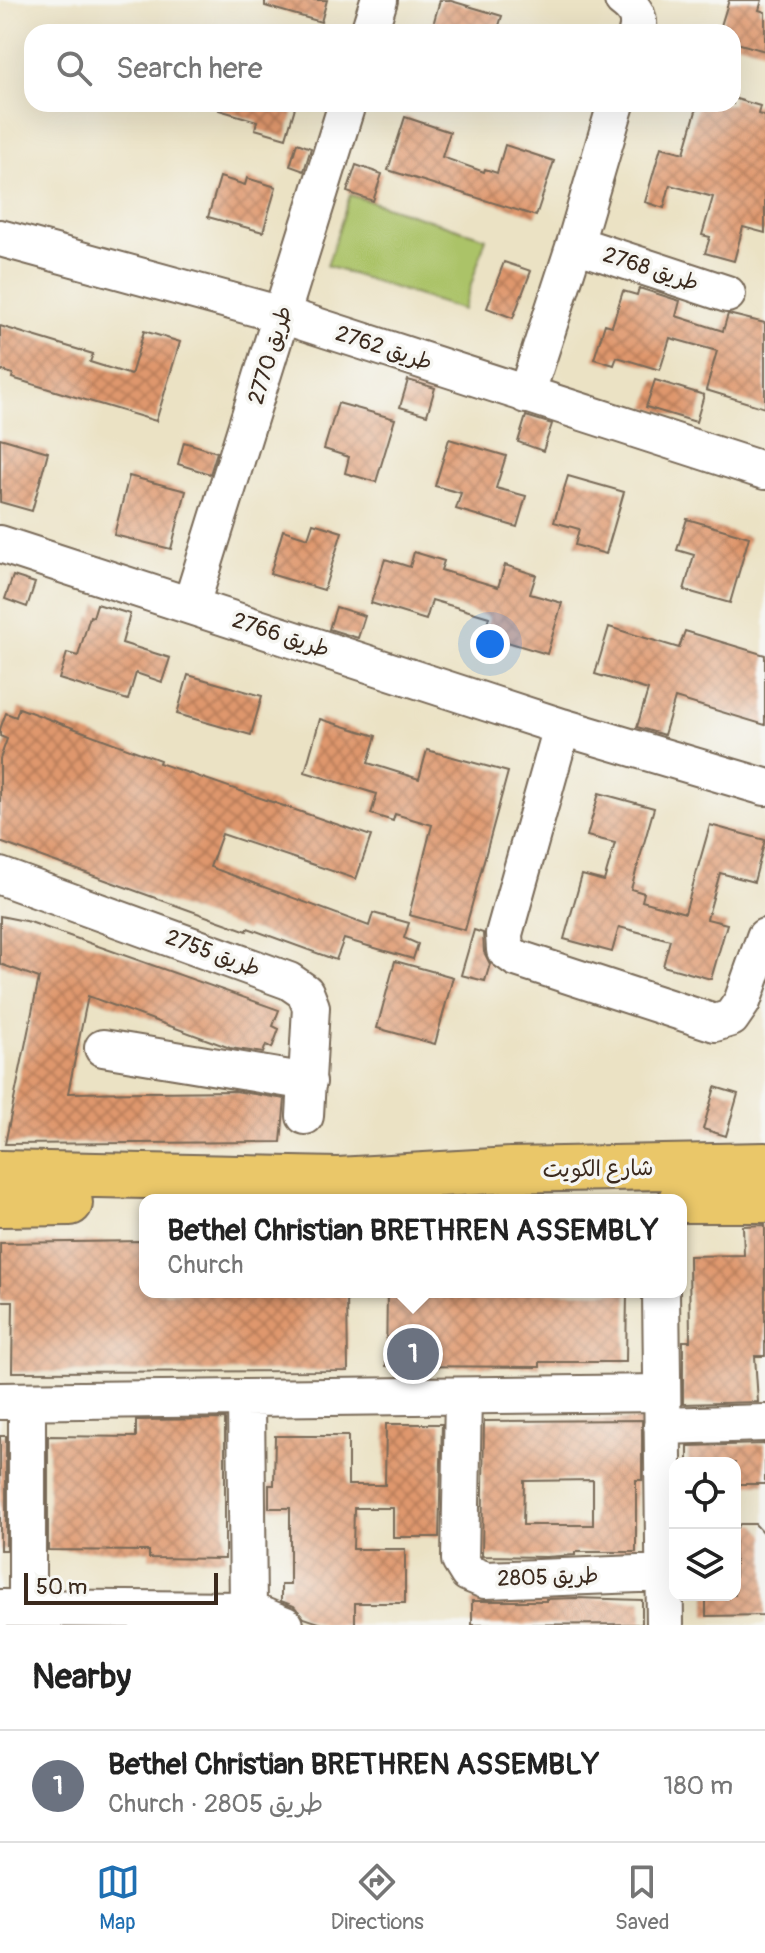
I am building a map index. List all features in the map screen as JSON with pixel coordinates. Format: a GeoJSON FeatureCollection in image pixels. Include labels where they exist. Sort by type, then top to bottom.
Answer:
{"type":"FeatureCollection","features":[{"type":"Feature","properties":{"kind":"main road","name":"شارع الكويت"},"geometry":{"type":"LineString","coordinates":[[0,1173],[338,1180],[511,1170],[765,1165]]}},
{"type":"Feature","properties":{"kind":"main road"},"geometry":{"type":"LineString","coordinates":[[687,1200],[765,1200]]}},
{"type":"Feature","properties":{"kind":"main road"},"geometry":{"type":"LineString","coordinates":[[0,1204],[139,1203]]}},
{"type":"Feature","properties":{"kind":"street"},"geometry":{"type":"LineString","coordinates":[[372,24],[379,0]]}},
{"type":"Feature","properties":{"kind":"street"},"geometry":{"type":"LineString","coordinates":[[623,0],[632,7],[639,24]]}},
{"type":"Feature","properties":{"kind":"street","name":"طريق 2770"},"geometry":{"type":"LineString","coordinates":[[191,605],[345,112]]}},
{"type":"Feature","properties":{"kind":"street","name":"طريق 2768"},"geometry":{"type":"LineString","coordinates":[[526,395],[614,112]]}},
{"type":"Feature","properties":{"kind":"street","name":"طريق 2762"},"geometry":{"type":"LineString","coordinates":[[0,238],[282,315],[765,471]]}},
{"type":"Feature","properties":{"kind":"street","name":"طريق 2768"},"geometry":{"type":"LineString","coordinates":[[575,244],[727,294]]}},
{"type":"Feature","properties":{"kind":"street","name":"طريق 2766"},"geometry":{"type":"LineString","coordinates":[[0,544],[562,727],[765,787]]}},
{"type":"Feature","properties":{"kind":"street"},"geometry":{"type":"LineString","coordinates":[[562,727],[504,934],[505,950],[516,958],[715,1023],[731,1018],[742,1002],[765,937]]}},
{"type":"Feature","properties":{"kind":"street","name":"طريق 2755"},"geometry":{"type":"LineString","coordinates":[[0,876],[289,981],[305,992],[311,1007],[306,1099],[103,1048]]}},
{"type":"Feature","properties":{"kind":"street"},"geometry":{"type":"LineString","coordinates":[[661,1298],[665,1625]]}},
{"type":"Feature","properties":{"kind":"street"},"geometry":{"type":"LineString","coordinates":[[285,1625],[248,1610],[14,1608],[14,1401],[463,1396],[662,1410],[765,1423]]}},
{"type":"Feature","properties":{"kind":"street","name":"طريق 2805"},"geometry":{"type":"LineString","coordinates":[[463,1396],[460,1560],[468,1573],[485,1580],[664,1573]]}},
{"type":"Feature","properties":{"kind":"street"},"geometry":{"type":"LineString","coordinates":[[246,1399],[248,1610]]}},
{"type":"Feature","properties":{"kind":"green space"},"geometry":{"type":"Polygon","coordinates":[[[350,195],[486,238],[463,310],[327,266],[350,195]]]}},
{"type":"Feature","properties":{"kind":"building"},"geometry":{"type":"Polygon","coordinates":[[[265,0],[327,0],[321,22],[265,6],[265,0]]]}},
{"type":"Feature","properties":{"kind":"building"},"geometry":{"type":"Polygon","coordinates":[[[440,0],[502,16],[500,24],[433,24],[440,0]]]}},
{"type":"Feature","properties":{"kind":"building"},"geometry":{"type":"Polygon","coordinates":[[[729,0],[762,0],[759,10],[765,12],[765,51],[741,44],[741,24],[722,24],[729,0]]]}},
{"type":"Feature","properties":{"kind":"building"},"geometry":{"type":"Polygon","coordinates":[[[741,100],[760,106],[758,114],[765,116],[765,233],[743,227],[734,261],[705,253],[710,237],[702,235],[713,197],[670,185],[664,208],[645,202],[661,147],[684,153],[696,112],[741,112],[741,100]]]}},
{"type":"Feature","properties":{"kind":"building"},"geometry":{"type":"Polygon","coordinates":[[[226,112],[294,112],[286,138],[255,129],[257,121],[226,112]]]}},
{"type":"Feature","properties":{"kind":"building"},"geometry":{"type":"Polygon","coordinates":[[[405,117],[450,132],[442,157],[484,172],[485,169],[497,173],[505,145],[554,161],[536,216],[388,170],[405,117]]]}},
{"type":"Feature","properties":{"kind":"building"},"geometry":{"type":"Polygon","coordinates":[[[297,143],[311,148],[304,171],[290,166],[297,143]]]}},
{"type":"Feature","properties":{"kind":"building"},"geometry":{"type":"Polygon","coordinates":[[[356,165],[382,174],[373,201],[347,192],[356,165]]]}},
{"type":"Feature","properties":{"kind":"building"},"geometry":{"type":"Polygon","coordinates":[[[220,177],[245,185],[247,178],[276,187],[263,232],[208,217],[220,177]]]}},
{"type":"Feature","properties":{"kind":"building"},"geometry":{"type":"Polygon","coordinates":[[[504,262],[531,271],[513,318],[487,308],[504,262]]]}},
{"type":"Feature","properties":{"kind":"building"},"geometry":{"type":"Polygon","coordinates":[[[639,288],[680,301],[676,316],[723,331],[728,314],[765,323],[765,408],[706,390],[717,351],[670,338],[660,370],[617,357],[614,365],[594,359],[605,324],[612,326],[623,291],[637,295],[639,288]]]}},
{"type":"Feature","properties":{"kind":"building"},"geometry":{"type":"Polygon","coordinates":[[[0,326],[93,354],[90,362],[131,375],[144,331],[180,342],[156,421],[12,378],[13,374],[0,370],[0,326]]]}},
{"type":"Feature","properties":{"kind":"building"},"geometry":{"type":"Polygon","coordinates":[[[408,380],[435,388],[427,415],[400,407],[408,380]]]}},
{"type":"Feature","properties":{"kind":"building"},"geometry":{"type":"Polygon","coordinates":[[[655,380],[704,395],[696,422],[646,407],[655,380]]]}},
{"type":"Feature","properties":{"kind":"building"},"geometry":{"type":"Polygon","coordinates":[[[338,403],[395,419],[376,482],[345,473],[349,457],[324,449],[338,403]]]}},
{"type":"Feature","properties":{"kind":"building"},"geometry":{"type":"Polygon","coordinates":[[[526,416],[552,424],[543,451],[518,442],[526,416]]]}},
{"type":"Feature","properties":{"kind":"building"},"geometry":{"type":"Polygon","coordinates":[[[0,438],[48,452],[32,511],[0,502],[0,438]]]}},
{"type":"Feature","properties":{"kind":"building"},"geometry":{"type":"Polygon","coordinates":[[[449,439],[506,456],[496,488],[526,496],[517,527],[456,509],[461,493],[435,486],[449,439]]]}},
{"type":"Feature","properties":{"kind":"building"},"geometry":{"type":"Polygon","coordinates":[[[184,442],[217,452],[210,474],[178,464],[184,442]]]}},
{"type":"Feature","properties":{"kind":"building"},"geometry":{"type":"Polygon","coordinates":[[[129,476],[186,491],[171,549],[114,535],[129,476]]]}},
{"type":"Feature","properties":{"kind":"building"},"geometry":{"type":"Polygon","coordinates":[[[568,476],[624,492],[606,554],[575,545],[579,529],[554,522],[568,476]]]}},
{"type":"Feature","properties":{"kind":"building"},"geometry":{"type":"Polygon","coordinates":[[[687,519],[749,537],[730,603],[684,590],[694,555],[677,550],[687,519]]]}},
{"type":"Feature","properties":{"kind":"building"},"geometry":{"type":"Polygon","coordinates":[[[313,523],[342,532],[324,590],[270,574],[283,530],[308,538],[313,523]]]}},
{"type":"Feature","properties":{"kind":"building"},"geometry":{"type":"Polygon","coordinates":[[[414,552],[444,561],[441,570],[498,587],[505,565],[536,575],[530,594],[562,603],[547,654],[484,635],[489,617],[432,600],[426,620],[371,603],[385,559],[410,567],[414,552]]]}},
{"type":"Feature","properties":{"kind":"building"},"geometry":{"type":"Polygon","coordinates":[[[13,576],[35,583],[27,607],[5,599],[13,576]]]}},
{"type":"Feature","properties":{"kind":"building"},"geometry":{"type":"Polygon","coordinates":[[[97,604],[130,614],[122,643],[170,658],[162,682],[136,673],[128,700],[59,679],[67,653],[78,656],[90,616],[93,617],[97,604]]]}},
{"type":"Feature","properties":{"kind":"building"},"geometry":{"type":"Polygon","coordinates":[[[336,607],[365,616],[358,638],[329,629],[336,607]]]}},
{"type":"Feature","properties":{"kind":"building"},"geometry":{"type":"Polygon","coordinates":[[[609,627],[679,648],[685,631],[765,655],[765,725],[675,698],[664,735],[637,727],[648,690],[595,674],[609,627]]]}},
{"type":"Feature","properties":{"kind":"building"},"geometry":{"type":"Polygon","coordinates":[[[188,675],[262,696],[251,735],[177,714],[188,675]]]}},
{"type":"Feature","properties":{"kind":"building"},"geometry":{"type":"Polygon","coordinates":[[[19,708],[160,760],[159,763],[371,836],[356,879],[222,834],[210,867],[369,926],[373,913],[409,923],[404,938],[418,944],[413,959],[344,939],[336,960],[0,842],[0,759],[7,739],[0,736],[0,729],[6,713],[16,717],[19,708]]]}},
{"type":"Feature","properties":{"kind":"building"},"geometry":{"type":"Polygon","coordinates":[[[320,719],[376,736],[368,763],[419,779],[427,750],[508,772],[465,930],[409,915],[432,825],[395,814],[393,821],[371,814],[377,794],[305,772],[320,719]]]}},
{"type":"Feature","properties":{"kind":"building"},"geometry":{"type":"Polygon","coordinates":[[[599,793],[654,808],[631,889],[644,893],[642,901],[685,913],[710,825],[765,840],[754,882],[720,873],[707,919],[727,924],[711,979],[663,966],[670,940],[619,927],[612,952],[564,939],[582,875],[604,881],[615,843],[587,836],[599,793]]]}},
{"type":"Feature","properties":{"kind":"building"},"geometry":{"type":"Polygon","coordinates":[[[0,916],[30,922],[279,1010],[273,1026],[279,1029],[272,1048],[266,1045],[263,1053],[230,1048],[88,996],[68,1093],[235,1091],[285,1099],[281,1142],[5,1144],[39,978],[0,964],[0,916]]]}},
{"type":"Feature","properties":{"kind":"building"},"geometry":{"type":"Polygon","coordinates":[[[474,930],[483,933],[484,952],[490,964],[485,981],[461,975],[474,930]]]}},
{"type":"Feature","properties":{"kind":"building"},"geometry":{"type":"Polygon","coordinates":[[[395,961],[453,977],[435,1044],[377,1028],[395,961]]]}},
{"type":"Feature","properties":{"kind":"building"},"geometry":{"type":"Polygon","coordinates":[[[715,1087],[738,1094],[726,1136],[703,1129],[715,1087]]]}},
{"type":"Feature","properties":{"kind":"building"},"geometry":{"type":"Polygon","coordinates":[[[765,1225],[765,1356],[755,1356],[758,1402],[683,1404],[683,1341],[690,1341],[689,1256],[744,1255],[743,1226],[765,1225]]]}},
{"type":"Feature","properties":{"kind":"building"},"geometry":{"type":"Polygon","coordinates":[[[139,1241],[139,1298],[347,1298],[348,1371],[12,1372],[13,1301],[0,1301],[0,1243],[139,1241]]]}},
{"type":"Feature","properties":{"kind":"building"},"geometry":{"type":"Polygon","coordinates":[[[387,1298],[627,1298],[626,1362],[540,1362],[540,1367],[386,1366],[387,1298]]]}},
{"type":"Feature","properties":{"kind":"building"},"geometry":{"type":"Polygon","coordinates":[[[225,1419],[225,1559],[149,1558],[149,1551],[48,1550],[48,1436],[136,1437],[136,1420],[225,1419]]]}},
{"type":"Feature","properties":{"kind":"building"},"geometry":{"type":"Polygon","coordinates":[[[642,1420],[642,1480],[636,1480],[636,1552],[575,1552],[575,1555],[546,1557],[482,1556],[484,1421],[642,1420]],[[593,1480],[524,1481],[523,1525],[593,1525],[593,1480]]]}},
{"type":"Feature","properties":{"kind":"building"},"geometry":{"type":"Polygon","coordinates":[[[386,1424],[442,1424],[439,1537],[393,1537],[393,1508],[354,1508],[353,1549],[405,1549],[405,1603],[355,1603],[355,1625],[325,1625],[304,1618],[294,1606],[281,1601],[281,1585],[290,1585],[290,1508],[269,1508],[269,1485],[274,1485],[275,1436],[348,1436],[348,1485],[385,1485],[386,1424]]]}},
{"type":"Feature","properties":{"kind":"building"},"geometry":{"type":"Polygon","coordinates":[[[0,1436],[6,1436],[6,1550],[0,1550],[0,1436]]]}},
{"type":"Feature","properties":{"kind":"building"},"geometry":{"type":"Polygon","coordinates":[[[765,1444],[765,1484],[741,1484],[741,1457],[688,1457],[688,1446],[765,1444]]]}},
{"type":"Feature","properties":{"kind":"building"},"geometry":{"type":"Polygon","coordinates":[[[741,1524],[755,1524],[765,1535],[765,1615],[706,1616],[706,1601],[741,1601],[741,1524]]]}},
{"type":"Feature","properties":{"kind":"building"},"geometry":{"type":"Polygon","coordinates":[[[642,1600],[642,1624],[472,1625],[472,1601],[642,1600]]]}},
{"type":"Feature","properties":{"kind":"place","name":"Bethel Christian BRETHREN ASSEMBLY"},"geometry":{"type":"Point","coordinates":[413,1354]}}]}
